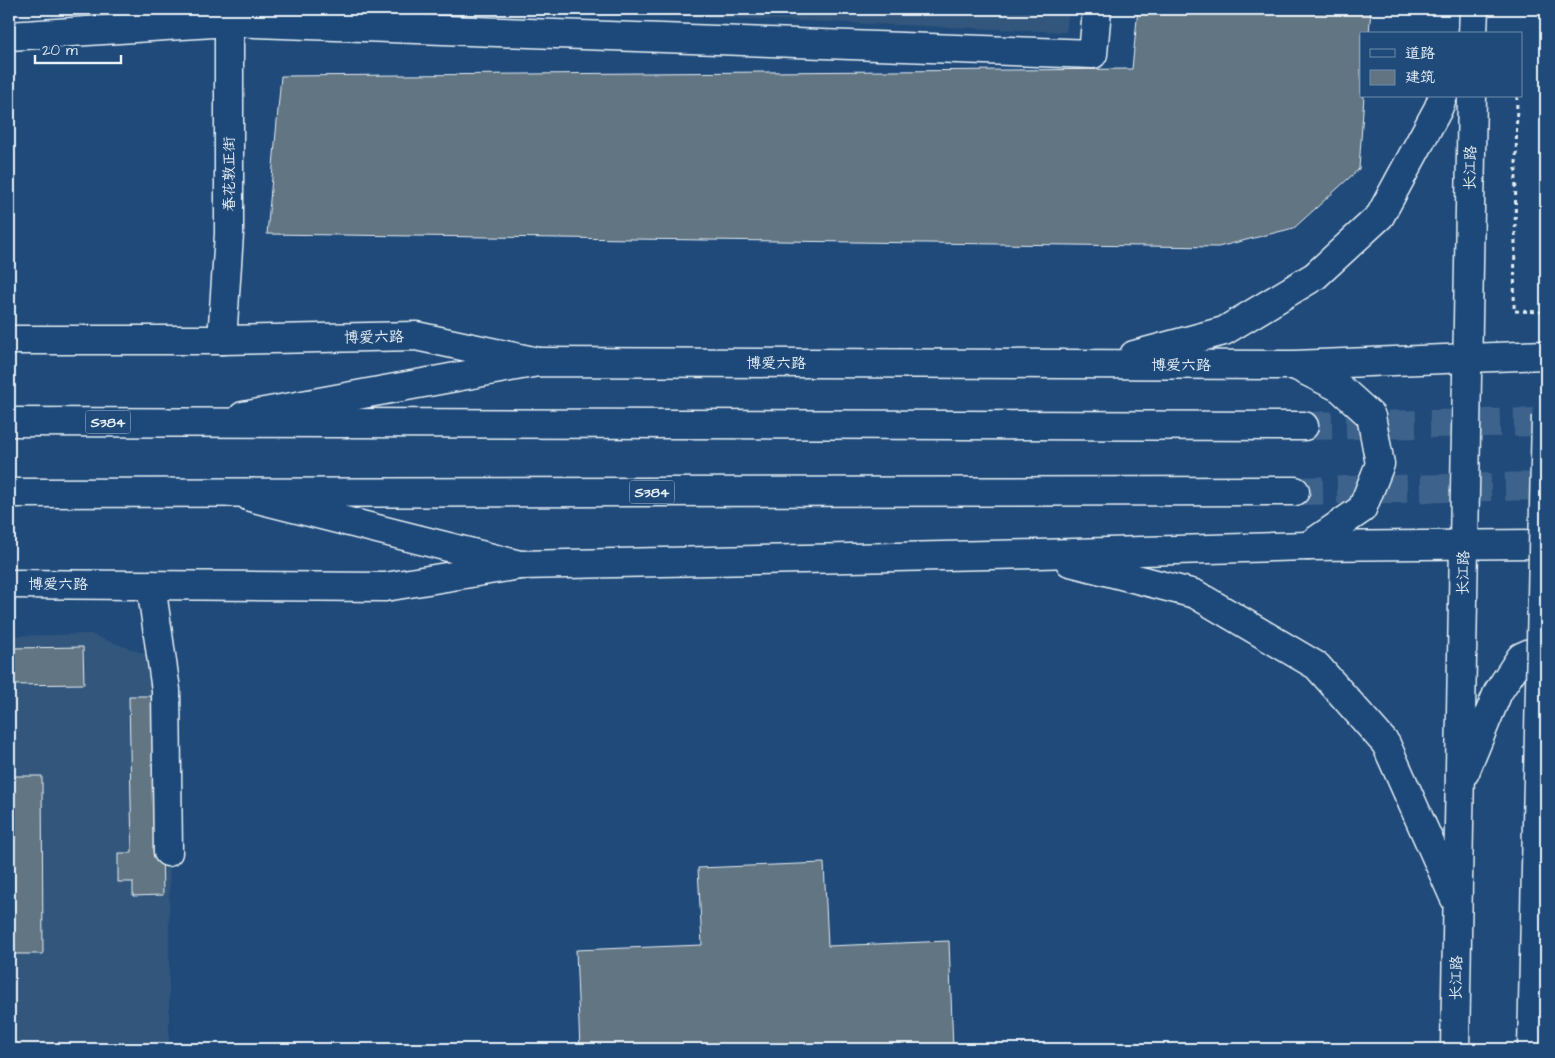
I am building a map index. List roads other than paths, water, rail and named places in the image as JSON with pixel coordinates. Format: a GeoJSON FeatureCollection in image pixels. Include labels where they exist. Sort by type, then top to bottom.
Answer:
{"type":"FeatureCollection","features":[{"type":"Feature","properties":{"kind":"main road"},"geometry":{"type":"LineString","coordinates":[[9,36],[229,15],[1093,54],[1097,9]]}},
{"type":"Feature","properties":{"kind":"main road","name":"春花敦正街"},"geometry":{"type":"LineString","coordinates":[[222,340],[229,234],[229,15]]}},
{"type":"Feature","properties":{"kind":"main road"},"geometry":{"type":"LineString","coordinates":[[1099,364],[1224,331],[1315,276],[1380,216],[1438,110],[1442,98]]}},
{"type":"Feature","properties":{"kind":"main road","name":"长江路"},"geometry":{"type":"LineString","coordinates":[[1455,1049],[1472,98]]}},
{"type":"Feature","properties":{"kind":"main road","name":"博爱六路"},"geometry":{"type":"LineString","coordinates":[[9,340],[222,340],[416,336],[538,362],[1294,365],[1546,355]]}},
{"type":"Feature","properties":{"kind":"main road"},"geometry":{"type":"LineString","coordinates":[[207,422],[538,362]]}},
{"type":"Feature","properties":{"kind":"main road"},"geometry":{"type":"LineString","coordinates":[[1294,365],[1340,388],[1370,416],[1380,464],[1362,509],[1308,546]]}},
{"type":"Feature","properties":{"kind":"main road"},"geometry":{"type":"LineString","coordinates":[[1532,1049],[1546,416]]}},
{"type":"Feature","properties":{"kind":"main road","name":"S384"},"geometry":{"type":"LineString","coordinates":[[9,422],[1304,426]]}},
{"type":"Feature","properties":{"kind":"main road","name":"S384"},"geometry":{"type":"LineString","coordinates":[[9,493],[1295,491]]}},
{"type":"Feature","properties":{"kind":"main road"},"geometry":{"type":"LineString","coordinates":[[229,492],[520,565]]}},
{"type":"Feature","properties":{"kind":"main road","name":"博爱六路"},"geometry":{"type":"LineString","coordinates":[[9,584],[384,587],[520,565],[1040,554],[1308,546],[1546,544]]}},
{"type":"Feature","properties":{"kind":"main road"},"geometry":{"type":"LineString","coordinates":[[1040,554],[1195,594],[1317,666],[1386,744],[1457,904]]}},
{"type":"Feature","properties":{"kind":"main road"},"geometry":{"type":"LineString","coordinates":[[151,585],[166,690],[168,852]]}},
{"type":"Feature","properties":{"kind":"main road"},"geometry":{"type":"LineString","coordinates":[[1459,786],[1498,692],[1521,657],[1546,646]]}},
{"type":"Feature","properties":{"kind":"tunnel"},"geometry":{"type":"LineString","coordinates":[[1304,426],[1546,422]]}},
{"type":"Feature","properties":{"kind":"tunnel"},"geometry":{"type":"LineString","coordinates":[[1295,491],[1546,486]]}}]}
